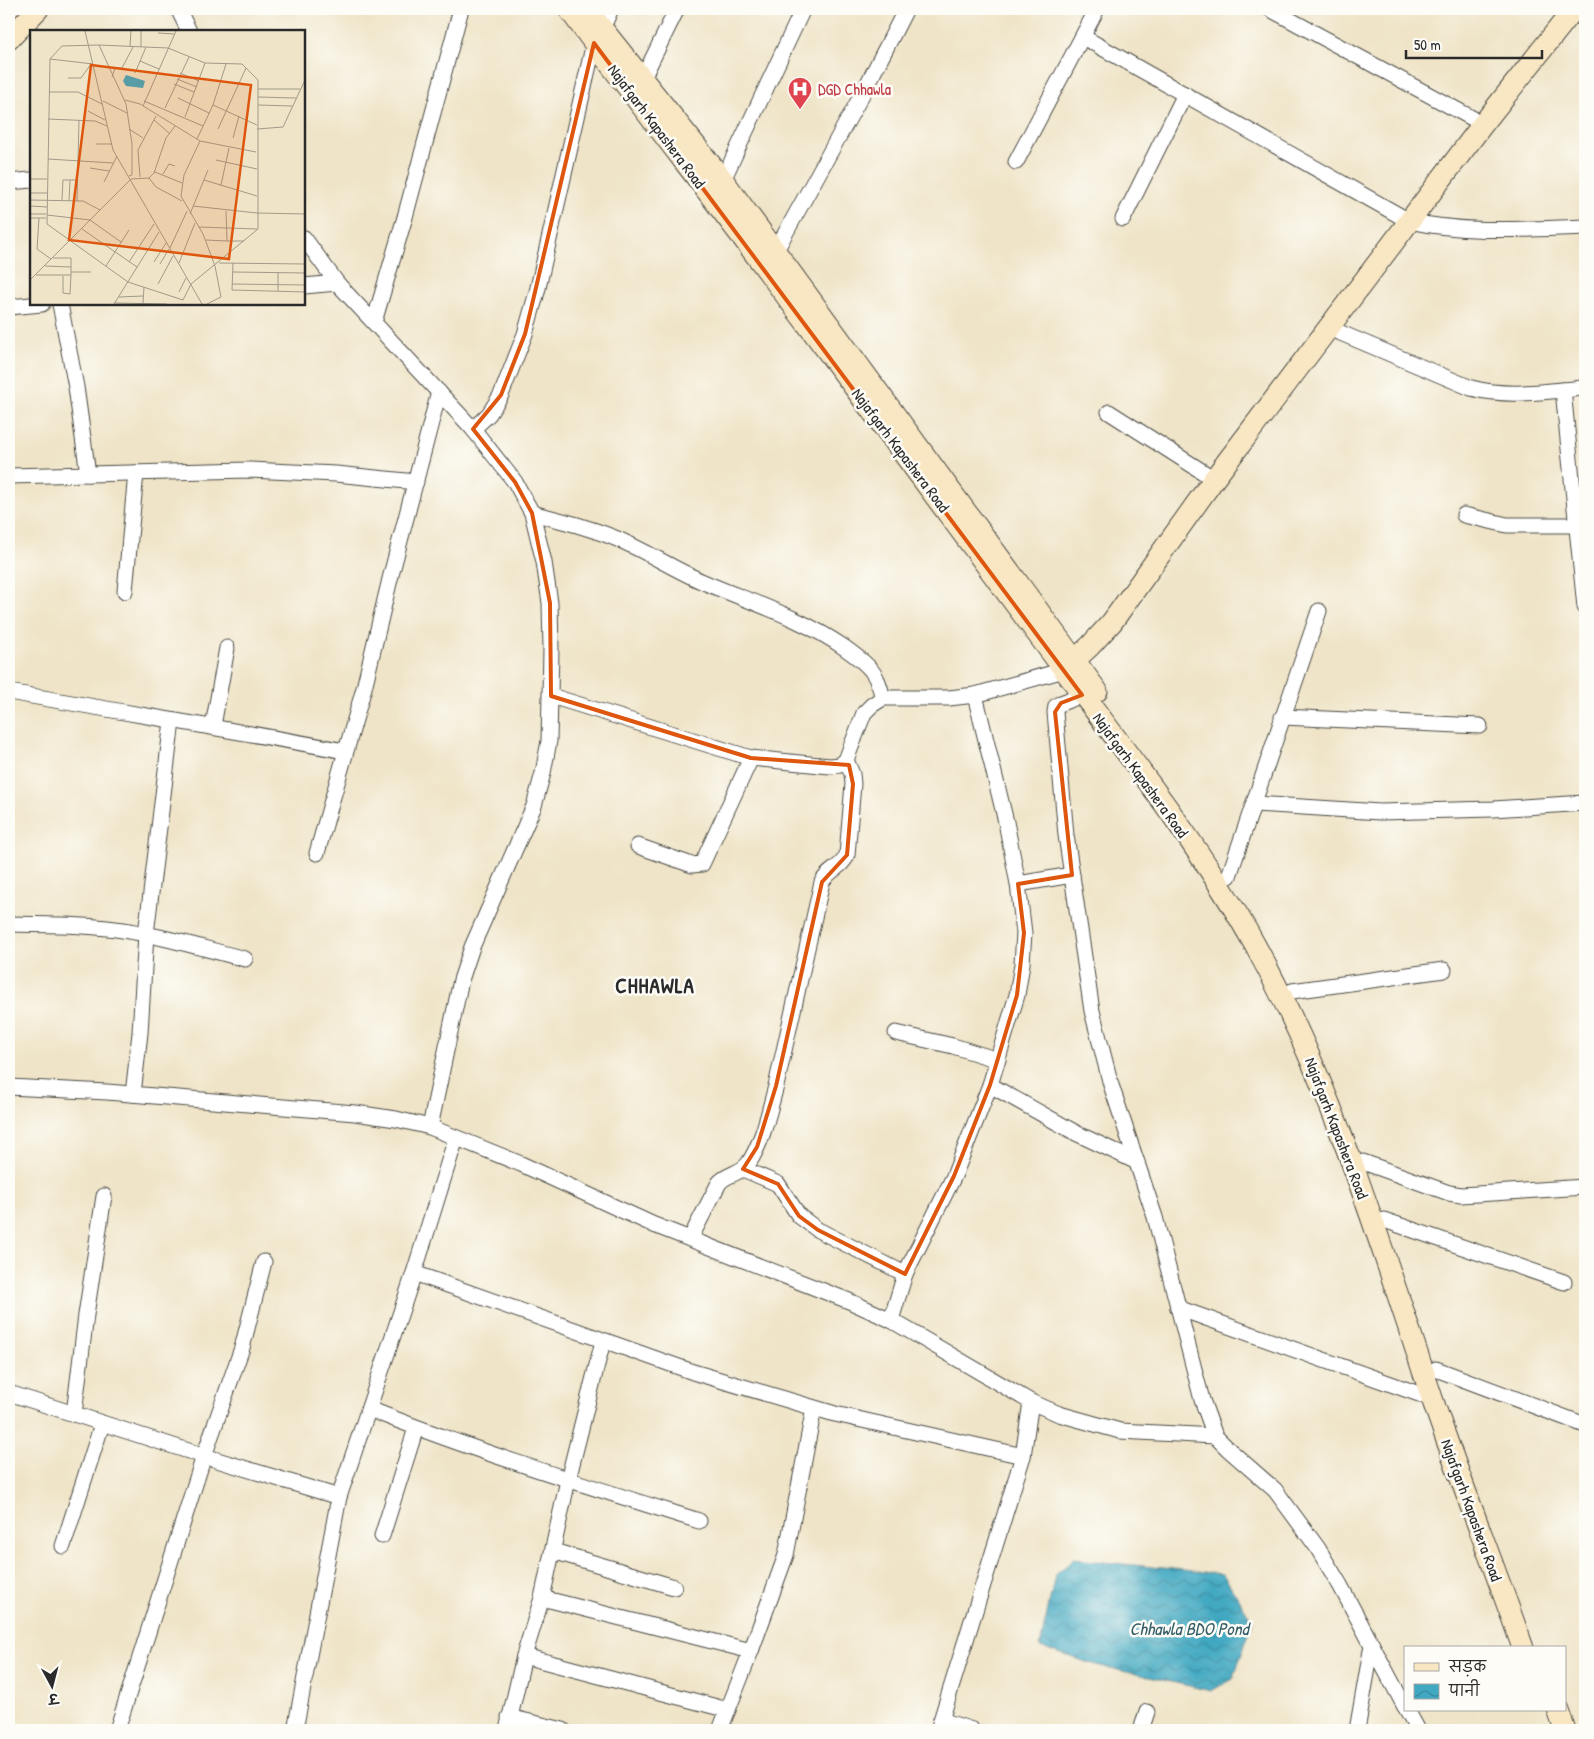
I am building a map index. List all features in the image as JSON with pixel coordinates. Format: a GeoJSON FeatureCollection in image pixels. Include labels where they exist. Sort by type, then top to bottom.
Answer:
{"type":"FeatureCollection","features":[{"type":"Feature","properties":{"kind":"main road"},"geometry":{"type":"LineString","coordinates":[[9,38],[38,9]]}},
{"type":"Feature","properties":{"kind":"main road","name":"Najafgarh Kapashera Road"},"geometry":{"type":"LineString","coordinates":[[569,9],[598,36],[771,276],[1070,665],[1082,694],[1153,787],[1225,893],[1283,998],[1327,1098],[1476,1522],[1522,1646]]}},
{"type":"Feature","properties":{"kind":"main road"},"geometry":{"type":"LineString","coordinates":[[586,9],[598,36],[642,80],[723,180],[1070,665],[1138,746],[1229,876],[1267,938],[1318,1045],[1363,1162],[1436,1369],[1483,1511],[1509,1572],[1534,1646]]}},
{"type":"Feature","properties":{"kind":"main road"},"geometry":{"type":"LineString","coordinates":[[1070,665],[1112,622],[1214,479],[1482,124],[1574,9]]}},
{"type":"Feature","properties":{"kind":"main road"},"geometry":{"type":"LineString","coordinates":[[1546,1712],[1552,1730]]}},
{"type":"Feature","properties":{"kind":"main road"},"geometry":{"type":"LineString","coordinates":[[1559,1712],[1565,1730]]}},
{"type":"Feature","properties":{"kind":"street"},"geometry":{"type":"LineString","coordinates":[[178,9],[188,30]]}},
{"type":"Feature","properties":{"kind":"street"},"geometry":{"type":"LineString","coordinates":[[374,322],[405,217],[461,9]]}},
{"type":"Feature","properties":{"kind":"street"},"geometry":{"type":"LineString","coordinates":[[473,429],[488,414],[501,395],[525,334],[537,292],[598,36],[611,9]]}},
{"type":"Feature","properties":{"kind":"street"},"geometry":{"type":"LineString","coordinates":[[642,80],[677,9]]}},
{"type":"Feature","properties":{"kind":"street"},"geometry":{"type":"LineString","coordinates":[[723,180],[803,9]]}},
{"type":"Feature","properties":{"kind":"street"},"geometry":{"type":"LineString","coordinates":[[775,252],[865,89],[906,9]]}},
{"type":"Feature","properties":{"kind":"street"},"geometry":{"type":"LineString","coordinates":[[1016,162],[1097,9]]}},
{"type":"Feature","properties":{"kind":"street"},"geometry":{"type":"LineString","coordinates":[[1270,9],[1482,124]]}},
{"type":"Feature","properties":{"kind":"street"},"geometry":{"type":"LineString","coordinates":[[1083,37],[1409,221],[1431,226],[1484,230],[1585,227]]}},
{"type":"Feature","properties":{"kind":"street"},"geometry":{"type":"LineString","coordinates":[[1123,219],[1184,94]]}},
{"type":"Feature","properties":{"kind":"street"},"geometry":{"type":"LineString","coordinates":[[9,182],[30,180]]}},
{"type":"Feature","properties":{"kind":"street"},"geometry":{"type":"LineString","coordinates":[[305,239],[337,283],[473,429],[516,482],[532,513],[544,562],[550,603],[551,696],[549,741],[544,773],[534,806],[476,938],[461,980],[430,1127]]}},
{"type":"Feature","properties":{"kind":"street"},"geometry":{"type":"LineString","coordinates":[[305,286],[337,283]]}},
{"type":"Feature","properties":{"kind":"street"},"geometry":{"type":"LineString","coordinates":[[9,307],[31,305]]}},
{"type":"Feature","properties":{"kind":"street"},"geometry":{"type":"LineString","coordinates":[[60,305],[76,387],[88,474]]}},
{"type":"Feature","properties":{"kind":"street"},"geometry":{"type":"LineString","coordinates":[[1329,328],[1471,388],[1504,394],[1585,388]]}},
{"type":"Feature","properties":{"kind":"street"},"geometry":{"type":"LineString","coordinates":[[1563,390],[1585,598]]}},
{"type":"Feature","properties":{"kind":"street"},"geometry":{"type":"LineString","coordinates":[[317,854],[364,688],[390,579],[439,392]]}},
{"type":"Feature","properties":{"kind":"street"},"geometry":{"type":"LineString","coordinates":[[1109,412],[1214,479]]}},
{"type":"Feature","properties":{"kind":"street"},"geometry":{"type":"LineString","coordinates":[[9,476],[248,470],[294,471],[416,482]]}},
{"type":"Feature","properties":{"kind":"street"},"geometry":{"type":"LineString","coordinates":[[124,591],[136,473]]}},
{"type":"Feature","properties":{"kind":"street"},"geometry":{"type":"LineString","coordinates":[[532,513],[601,532],[698,580],[768,606],[803,622],[820,631],[862,661],[872,671],[883,698]]}},
{"type":"Feature","properties":{"kind":"street"},"geometry":{"type":"LineString","coordinates":[[1464,515],[1508,525],[1577,525]]}},
{"type":"Feature","properties":{"kind":"street"},"geometry":{"type":"LineString","coordinates":[[1229,876],[1318,611]]}},
{"type":"Feature","properties":{"kind":"street"},"geometry":{"type":"LineString","coordinates":[[213,726],[227,648]]}},
{"type":"Feature","properties":{"kind":"street"},"geometry":{"type":"LineString","coordinates":[[551,696],[752,758],[830,766],[840,765],[846,760],[864,713],[883,698],[949,698],[975,695],[1070,665]]}},
{"type":"Feature","properties":{"kind":"street"},"geometry":{"type":"LineString","coordinates":[[9,692],[172,721],[213,726],[345,751]]}},
{"type":"Feature","properties":{"kind":"street"},"geometry":{"type":"LineString","coordinates":[[1082,694],[1060,703],[1056,706],[1055,712],[1066,835],[1081,944],[1095,1020],[1111,1085],[1154,1217],[1202,1400],[1215,1436],[1275,1490],[1317,1547],[1340,1585],[1404,1705]]}},
{"type":"Feature","properties":{"kind":"street"},"geometry":{"type":"LineString","coordinates":[[890,1320],[905,1274],[954,1176],[990,1086],[1017,995],[1022,964],[1024,933],[1018,884],[1006,822],[975,695]]}},
{"type":"Feature","properties":{"kind":"street"},"geometry":{"type":"LineString","coordinates":[[1282,717],[1480,726]]}},
{"type":"Feature","properties":{"kind":"street"},"geometry":{"type":"LineString","coordinates":[[133,1094],[140,1033],[146,934],[172,721]]}},
{"type":"Feature","properties":{"kind":"street"},"geometry":{"type":"LineString","coordinates":[[638,846],[692,866],[702,864],[752,758]]}},
{"type":"Feature","properties":{"kind":"street"},"geometry":{"type":"LineString","coordinates":[[690,1239],[719,1183],[723,1178],[743,1169],[757,1147],[776,1086],[822,882],[825,876],[845,862],[847,854],[853,784],[852,774],[846,760]]}},
{"type":"Feature","properties":{"kind":"street"},"geometry":{"type":"LineString","coordinates":[[1254,804],[1380,812],[1494,809],[1585,803]]}},
{"type":"Feature","properties":{"kind":"street"},"geometry":{"type":"LineString","coordinates":[[1018,884],[1072,875]]}},
{"type":"Feature","properties":{"kind":"street"},"geometry":{"type":"LineString","coordinates":[[9,924],[90,927],[146,934],[245,959]]}},
{"type":"Feature","properties":{"kind":"street"},"geometry":{"type":"LineString","coordinates":[[1292,991],[1444,970]]}},
{"type":"Feature","properties":{"kind":"street"},"geometry":{"type":"LineString","coordinates":[[896,1033],[953,1046],[998,1060]]}},
{"type":"Feature","properties":{"kind":"street"},"geometry":{"type":"LineString","coordinates":[[990,1086],[1076,1133],[1137,1162]]}},
{"type":"Feature","properties":{"kind":"street"},"geometry":{"type":"LineString","coordinates":[[9,1087],[133,1094],[355,1113],[396,1119],[430,1127],[521,1164],[654,1224],[814,1286],[890,1320],[1031,1402],[1059,1414],[1120,1431],[1215,1436]]}},
{"type":"Feature","properties":{"kind":"street"},"geometry":{"type":"LineString","coordinates":[[295,1730],[339,1497],[414,1273],[456,1138]]}},
{"type":"Feature","properties":{"kind":"street"},"geometry":{"type":"LineString","coordinates":[[1363,1162],[1449,1193],[1461,1195],[1585,1187]]}},
{"type":"Feature","properties":{"kind":"street"},"geometry":{"type":"LineString","coordinates":[[743,1169],[778,1184],[800,1216],[818,1230],[905,1274]]}},
{"type":"Feature","properties":{"kind":"street"},"geometry":{"type":"LineString","coordinates":[[74,1414],[86,1315],[104,1196]]}},
{"type":"Feature","properties":{"kind":"street"},"geometry":{"type":"LineString","coordinates":[[1384,1220],[1564,1282]]}},
{"type":"Feature","properties":{"kind":"street"},"geometry":{"type":"LineString","coordinates":[[117,1730],[204,1456],[242,1348],[264,1262]]}},
{"type":"Feature","properties":{"kind":"street"},"geometry":{"type":"LineString","coordinates":[[414,1273],[693,1372],[835,1414],[1023,1456]]}},
{"type":"Feature","properties":{"kind":"street"},"geometry":{"type":"LineString","coordinates":[[1178,1308],[1433,1399]]}},
{"type":"Feature","properties":{"kind":"street"},"geometry":{"type":"LineString","coordinates":[[563,1730],[508,1723],[524,1656],[542,1598],[568,1480],[604,1341]]}},
{"type":"Feature","properties":{"kind":"street"},"geometry":{"type":"LineString","coordinates":[[1436,1369],[1585,1425]]}},
{"type":"Feature","properties":{"kind":"street"},"geometry":{"type":"LineString","coordinates":[[9,1393],[102,1424],[339,1497]]}},
{"type":"Feature","properties":{"kind":"street"},"geometry":{"type":"LineString","coordinates":[[972,1730],[940,1725],[1023,1456],[1031,1402]]}},
{"type":"Feature","properties":{"kind":"street"},"geometry":{"type":"LineString","coordinates":[[720,1730],[752,1651],[790,1539],[814,1408]]}},
{"type":"Feature","properties":{"kind":"street"},"geometry":{"type":"LineString","coordinates":[[369,1409],[416,1428],[568,1480],[699,1520]]}},
{"type":"Feature","properties":{"kind":"street"},"geometry":{"type":"LineString","coordinates":[[63,1546],[102,1424]]}},
{"type":"Feature","properties":{"kind":"street"},"geometry":{"type":"LineString","coordinates":[[382,1536],[416,1428]]}},
{"type":"Feature","properties":{"kind":"street"},"geometry":{"type":"LineString","coordinates":[[553,1551],[674,1587]]}},
{"type":"Feature","properties":{"kind":"street"},"geometry":{"type":"LineString","coordinates":[[542,1598],[752,1651]]}},
{"type":"Feature","properties":{"kind":"street"},"geometry":{"type":"LineString","coordinates":[[1356,1730],[1372,1645]]}},
{"type":"Feature","properties":{"kind":"street"},"geometry":{"type":"LineString","coordinates":[[524,1656],[728,1710]]}},
{"type":"Feature","properties":{"kind":"street"},"geometry":{"type":"LineString","coordinates":[[1141,1730],[1147,1712]]}},
{"type":"Feature","properties":{"kind":"street"},"geometry":{"type":"LineString","coordinates":[[1408,1712],[1418,1730]]}},
{"type":"Feature","properties":{"kind":"highlighted area"},"geometry":{"type":"Polygon","coordinates":[[[594,43],[1082,695],[1061,703],[1055,712],[1072,875],[1018,884],[1024,933],[1017,995],[990,1085],[954,1176],[905,1274],[818,1230],[799,1216],[778,1184],[743,1169],[757,1147],[776,1086],[822,882],[847,855],[853,784],[849,765],[751,758],[551,696],[550,603],[532,513],[515,482],[473,429],[501,395],[525,334],[594,43]]]}},
{"type":"Feature","properties":{"kind":"water","name":"Chhawla BDO Pond"},"geometry":{"type":"Polygon","coordinates":[[[1074,1559],[1223,1574],[1253,1622],[1233,1679],[1211,1691],[1096,1665],[1040,1647],[1055,1575],[1074,1559]]]}},
{"type":"Feature","properties":{"kind":"place","name":"DGD Chhawla"},"geometry":{"type":"Point","coordinates":[800,110]}},
{"type":"Feature","properties":{"kind":"district","name":"CHHAWLA"},"geometry":{"type":"Point","coordinates":[655,985]}}]}
